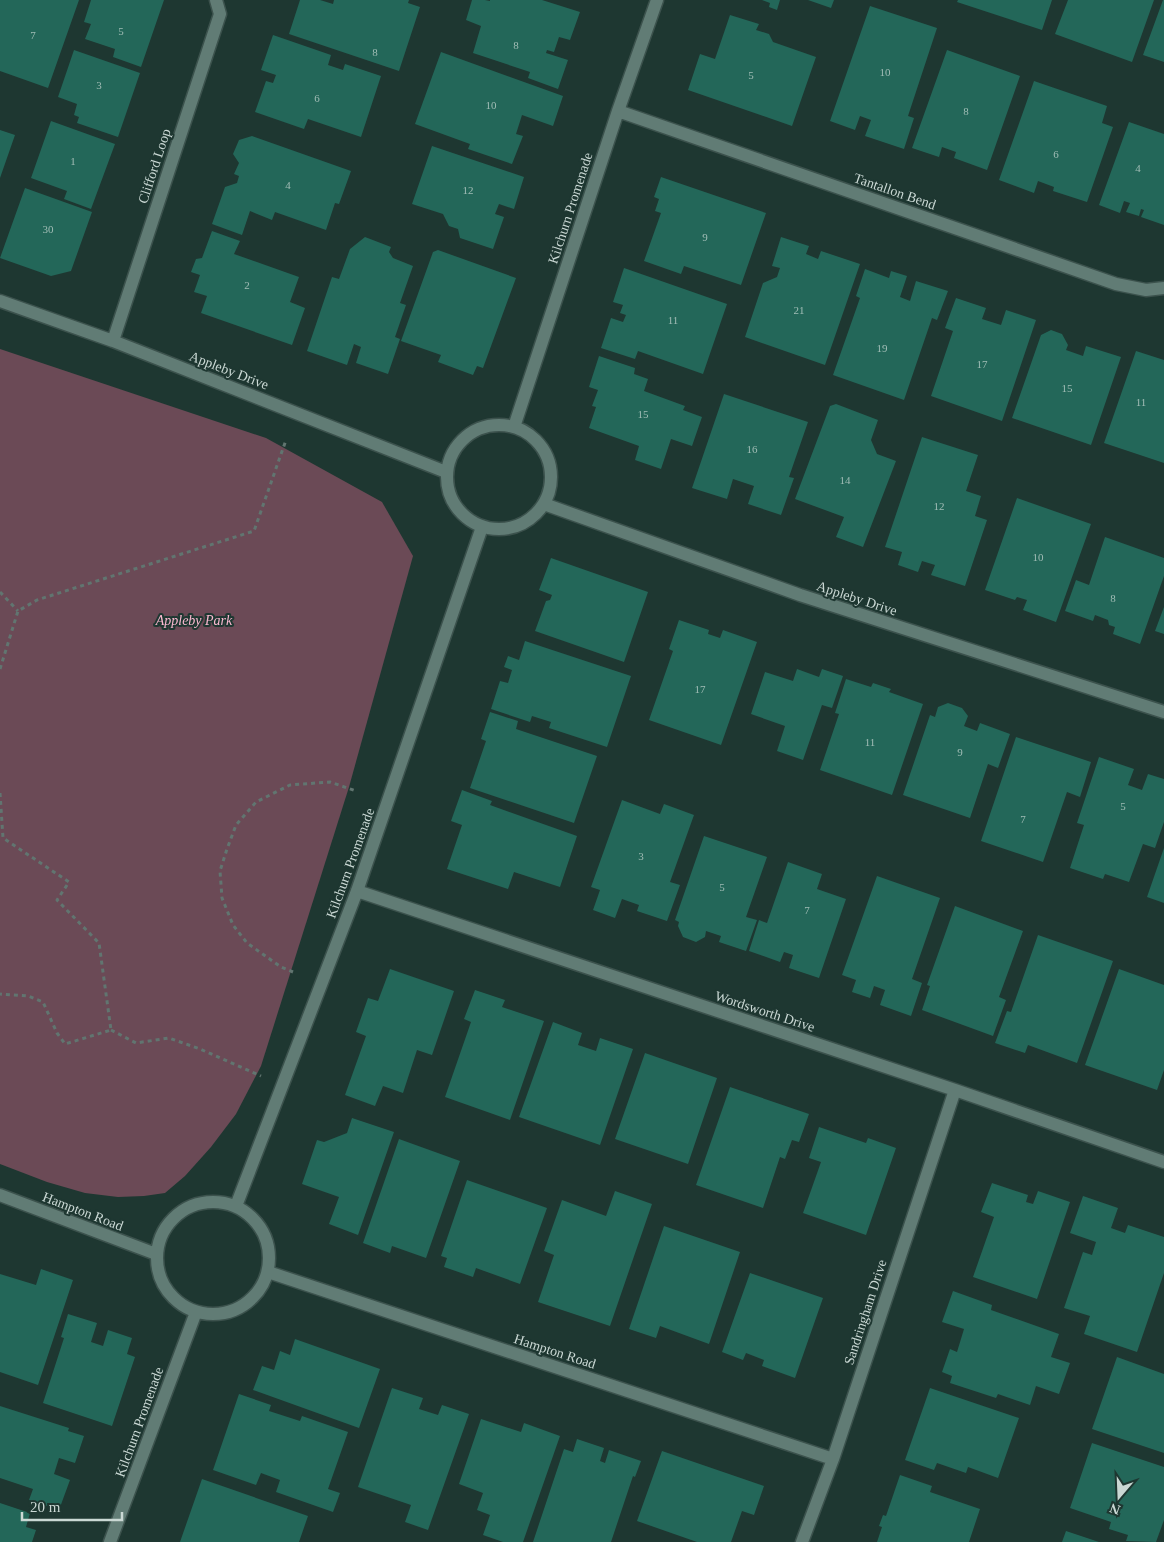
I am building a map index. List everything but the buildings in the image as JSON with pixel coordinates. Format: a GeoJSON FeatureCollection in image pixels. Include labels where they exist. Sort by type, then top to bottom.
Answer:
{"type":"FeatureCollection","features":[{"type":"Feature","properties":{"kind":"street","name":"Clifford Loop"},"geometry":{"type":"LineString","coordinates":[[113,341],[220,14],[216,0]]}},
{"type":"Feature","properties":{"kind":"street","name":"Kilchurn Promenade"},"geometry":{"type":"LineString","coordinates":[[514,427],[618,111],[657,0]]}},
{"type":"Feature","properties":{"kind":"street","name":"Tantallon Bend"},"geometry":{"type":"LineString","coordinates":[[618,111],[1116,284],[1146,290],[1164,288]]}},
{"type":"Feature","properties":{"kind":"street","name":"Appleby Drive"},"geometry":{"type":"LineString","coordinates":[[0,301],[113,341],[446,472]]}},
{"type":"Feature","properties":{"kind":"street"},"geometry":{"type":"LineString","coordinates":[[496,425],[514,427],[531,436],[544,449],[550,467],[551,486],[544,504],[533,518],[518,527],[500,530],[482,527],[467,519],[454,506],[448,490],[446,472],[451,454],[462,440],[478,429],[496,425]]}},
{"type":"Feature","properties":{"kind":"street","name":"Appleby Drive"},"geometry":{"type":"LineString","coordinates":[[544,504],[800,595],[1164,712]]}},
{"type":"Feature","properties":{"kind":"street","name":"Kilchurn Promenade"},"geometry":{"type":"LineString","coordinates":[[236,1206],[357,891],[482,527]]}},
{"type":"Feature","properties":{"kind":"street","name":"Wordsworth Drive"},"geometry":{"type":"LineString","coordinates":[[357,891],[955,1090],[1164,1162]]}},
{"type":"Feature","properties":{"kind":"street","name":"Sandringham Drive"},"geometry":{"type":"LineString","coordinates":[[802,1542],[832,1459],[955,1090]]}},
{"type":"Feature","properties":{"kind":"street","name":"Hampton Road"},"geometry":{"type":"LineString","coordinates":[[0,1195],[156,1254]]}},
{"type":"Feature","properties":{"kind":"street"},"geometry":{"type":"LineString","coordinates":[[203,1201],[224,1202],[236,1206],[254,1218],[265,1236],[270,1256],[268,1272],[260,1290],[246,1303],[230,1312],[211,1314],[196,1312],[179,1303],[166,1290],[158,1273],[156,1254],[168,1222],[183,1209],[203,1201]]}},
{"type":"Feature","properties":{"kind":"street","name":"Hampton Road"},"geometry":{"type":"LineString","coordinates":[[268,1272],[832,1459]]}},
{"type":"Feature","properties":{"kind":"street","name":"Kilchurn Promenade"},"geometry":{"type":"LineString","coordinates":[[110,1542],[196,1312]]}},
{"type":"Feature","properties":{"kind":"path"},"geometry":{"type":"LineString","coordinates":[[0,669],[2,652],[18,611],[37,600],[254,531],[286,440]]}},
{"type":"Feature","properties":{"kind":"path"},"geometry":{"type":"LineString","coordinates":[[0,592],[18,611]]}},
{"type":"Feature","properties":{"kind":"path"},"geometry":{"type":"LineString","coordinates":[[293,972],[281,967],[247,943],[233,925],[222,898],[220,871],[227,849],[236,825],[256,802],[290,785],[330,782],[356,791]]}},
{"type":"Feature","properties":{"kind":"path"},"geometry":{"type":"LineString","coordinates":[[0,793],[3,838],[69,882],[57,900],[99,943],[110,1030]]}},
{"type":"Feature","properties":{"kind":"path"},"geometry":{"type":"LineString","coordinates":[[0,994],[28,996],[43,1002],[57,1033],[65,1044],[110,1030],[136,1043],[169,1038],[200,1049],[267,1078]]}},
{"type":"Feature","properties":{"kind":"green space","name":"Appleby Park"},"geometry":{"type":"Polygon","coordinates":[[[0,349],[266,438],[382,502],[413,556],[349,787],[261,1066],[236,1114],[211,1147],[185,1176],[165,1193],[118,1197],[85,1193],[47,1182],[0,1164],[0,349]]]}}]}
